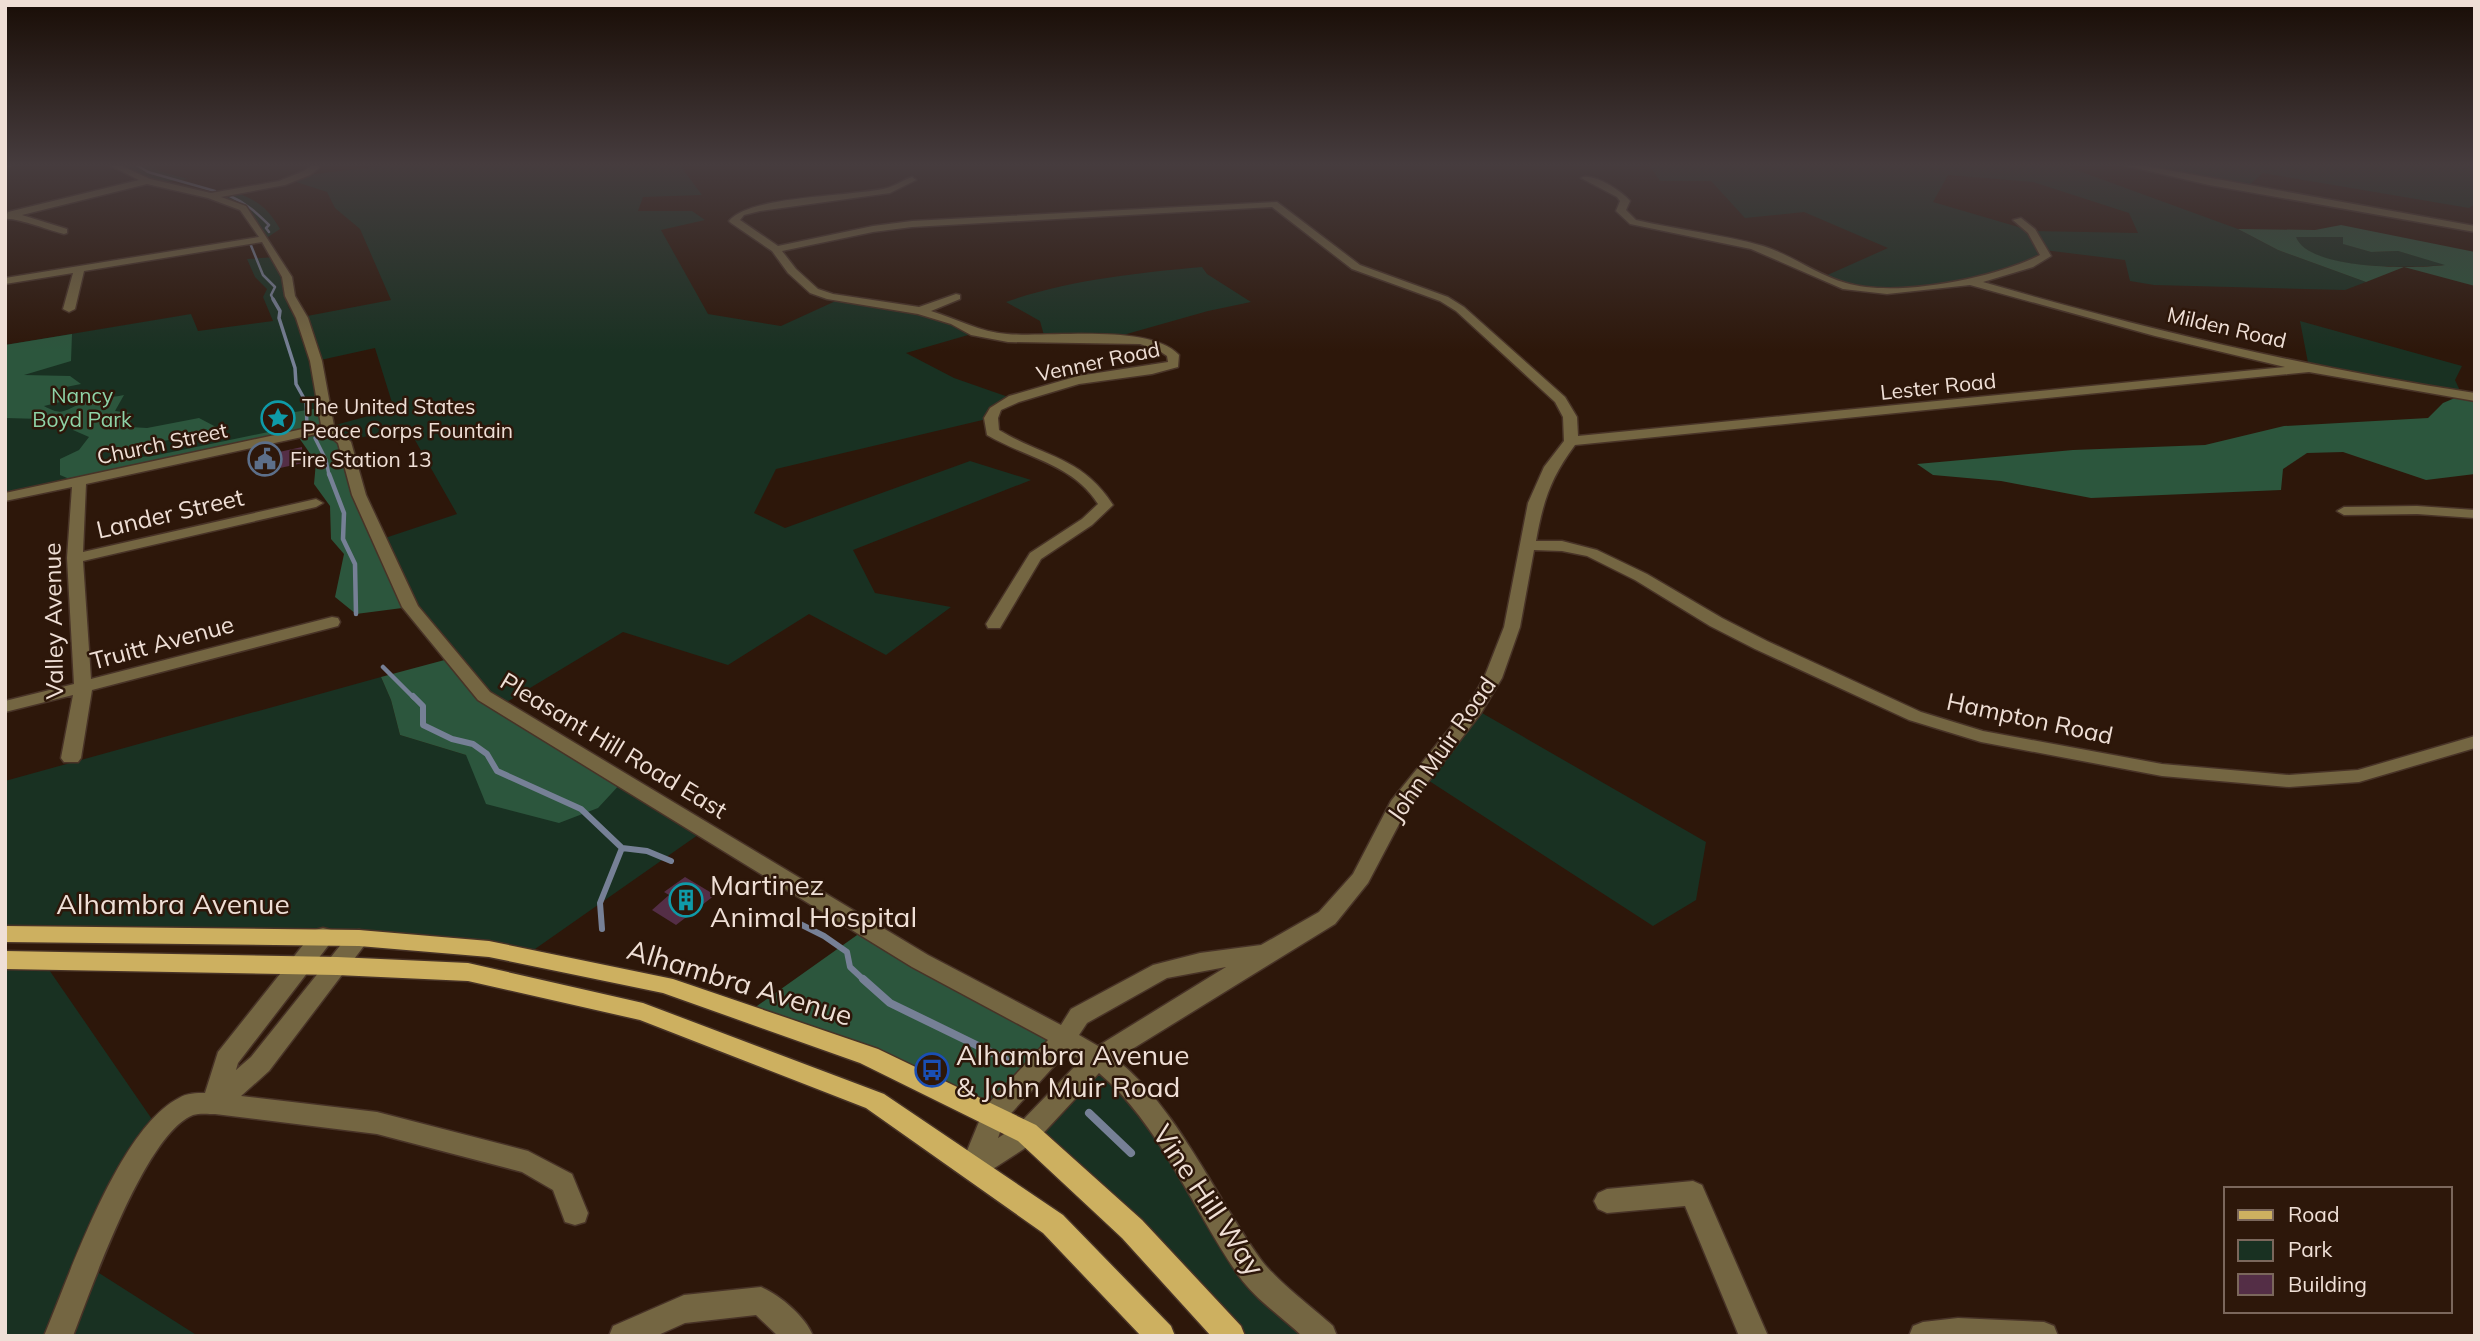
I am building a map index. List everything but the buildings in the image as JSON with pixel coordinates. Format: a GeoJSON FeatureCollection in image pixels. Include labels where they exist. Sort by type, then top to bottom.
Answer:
{"type":"FeatureCollection","features":[{"type":"Feature","properties":{"kind":"main road","name":"Alhambra Avenue"},"geometry":{"type":"LineString","coordinates":[[5,934],[359,937],[489,949],[665,985],[869,1056],[1027,1133],[1132,1229],[1231,1336]]}},
{"type":"Feature","properties":{"kind":"main road"},"geometry":{"type":"LineString","coordinates":[[5,960],[300,965],[468,972],[643,1012],[875,1101],[1052,1224],[1161,1336]]}},
{"type":"Feature","properties":{"kind":"street"},"geometry":{"type":"LineString","coordinates":[[43,227],[64,231]]}},
{"type":"Feature","properties":{"kind":"street","name":"Pleasant Hill Road East"},"geometry":{"type":"LineString","coordinates":[[256,227],[287,277],[290,296],[302,317],[316,361],[328,428],[344,442],[359,495],[410,607],[484,696],[920,961],[1065,1038]]}},
{"type":"Feature","properties":{"kind":"street","name":"Venner Road"},"geometry":{"type":"LineString","coordinates":[[742,227],[776,249],[792,271],[814,291],[840,299],[920,311],[956,322],[975,333],[1008,338],[1141,340],[1162,347],[1173,355],[1174,364],[1152,370],[1078,380],[1014,399],[996,408],[991,418],[992,432],[1011,445],[1048,456],[1072,468],[1097,487],[1106,505],[1087,522],[1034,556],[994,624]]}},
{"type":"Feature","properties":{"kind":"street"},"geometry":{"type":"LineString","coordinates":[[776,249],[892,227]]}},
{"type":"Feature","properties":{"kind":"street"},"geometry":{"type":"LineString","coordinates":[[1303,227],[1356,267],[1444,299],[1460,309],[1560,400],[1570,417],[1571,442]]}},
{"type":"Feature","properties":{"kind":"street"},"geometry":{"type":"LineString","coordinates":[[1655,227],[1758,248],[1845,287],[1880,292],[1973,282],[1988,275],[2030,267],[2046,256],[2032,231],[2026,227]]}},
{"type":"Feature","properties":{"kind":"street"},"geometry":{"type":"LineString","coordinates":[[5,281],[265,239]]}},
{"type":"Feature","properties":{"kind":"street"},"geometry":{"type":"LineString","coordinates":[[69,309],[79,269]]}},
{"type":"Feature","properties":{"kind":"street","name":"Milden Road"},"geometry":{"type":"LineString","coordinates":[[1973,282],[2096,318],[2309,368],[2382,384],[2475,397]]}},
{"type":"Feature","properties":{"kind":"street"},"geometry":{"type":"LineString","coordinates":[[920,311],[956,297]]}},
{"type":"Feature","properties":{"kind":"street","name":"Lester Road"},"geometry":{"type":"LineString","coordinates":[[1571,442],[2309,368]]}},
{"type":"Feature","properties":{"kind":"street","name":"Church Street"},"geometry":{"type":"LineString","coordinates":[[5,497],[328,428]]}},
{"type":"Feature","properties":{"kind":"street","name":"John Muir Road"},"geometry":{"type":"LineString","coordinates":[[973,1168],[1027,1133],[1098,1058],[1327,918],[1361,878],[1398,806],[1475,709],[1493,678],[1512,627],[1535,503],[1551,467],[1571,442]]}},
{"type":"Feature","properties":{"kind":"street","name":"Valley Avenue"},"geometry":{"type":"LineString","coordinates":[[71,758],[83,689],[75,558],[79,482]]}},
{"type":"Feature","properties":{"kind":"street","name":"Lander Street"},"geometry":{"type":"LineString","coordinates":[[75,558],[316,503]]}},
{"type":"Feature","properties":{"kind":"street"},"geometry":{"type":"LineString","coordinates":[[2344,511],[2417,510],[2475,514]]}},
{"type":"Feature","properties":{"kind":"street","name":"Hampton Road"},"geometry":{"type":"LineString","coordinates":[[1526,545],[1562,546],[1592,553],[1641,577],[1716,622],[1761,645],[1914,716],[1981,736],[2162,770],[2289,781],[2359,776],[2475,742]]}},
{"type":"Feature","properties":{"kind":"street","name":"Truitt Avenue"},"geometry":{"type":"LineString","coordinates":[[5,708],[331,622]]}},
{"type":"Feature","properties":{"kind":"street"},"geometry":{"type":"LineString","coordinates":[[215,1103],[227,1059],[323,936]]}},
{"type":"Feature","properties":{"kind":"street"},"geometry":{"type":"LineString","coordinates":[[215,1103],[260,1064],[359,937]]}},
{"type":"Feature","properties":{"kind":"street","name":"John Muir Road"},"geometry":{"type":"LineString","coordinates":[[973,1168],[994,1115],[1065,1038],[1079,1016],[1161,971],[1200,962],[1266,953]]}},
{"type":"Feature","properties":{"kind":"street","name":"Vine Hill Way"},"geometry":{"type":"LineString","coordinates":[[1065,1038],[1098,1058],[1132,1086],[1209,1200],[1250,1269],[1323,1336]]}},
{"type":"Feature","properties":{"kind":"street"},"geometry":{"type":"LineString","coordinates":[[58,1336],[122,1187],[158,1128],[188,1105],[215,1103],[377,1123],[528,1162],[563,1182],[575,1213]]}},
{"type":"Feature","properties":{"kind":"street"},"geometry":{"type":"LineString","coordinates":[[1607,1201],[1693,1193],[1754,1336]]}},
{"type":"Feature","properties":{"kind":"street"},"geometry":{"type":"LineString","coordinates":[[623,1336],[684,1309],[761,1301],[799,1336]]}},
{"type":"Feature","properties":{"kind":"street"},"geometry":{"type":"LineString","coordinates":[[1923,1336],[1958,1332],[2044,1336]]}},
{"type":"Feature","properties":{"kind":"green space"},"geometry":{"type":"Polygon","coordinates":[[[256,227],[278,227],[280,229],[265,239],[256,227]]]}},
{"type":"Feature","properties":{"kind":"green space","name":"Nancy Boyd Park"},"geometry":{"type":"Polygon","coordinates":[[[357,227],[676,227],[661,230],[708,314],[781,326],[840,299],[920,311],[975,333],[906,353],[954,378],[1014,399],[991,418],[776,469],[754,513],[785,528],[970,461],[1031,480],[853,550],[875,593],[951,607],[886,655],[809,614],[728,665],[623,632],[500,706],[410,607],[379,540],[457,514],[407,426],[344,442],[328,428],[5,497],[5,345],[191,314],[198,331],[273,321],[263,297],[267,289],[255,277],[247,259],[276,257],[284,273],[288,306],[295,315],[302,317],[391,300],[357,227]],[[375,348],[316,361],[328,427],[394,409],[375,348]]]}},
{"type":"Feature","properties":{"kind":"green space"},"geometry":{"type":"Polygon","coordinates":[[[1838,227],[2017,227],[2032,231],[2138,233],[2135,227],[2231,227],[2278,250],[2366,282],[2345,290],[2154,285],[2130,281],[2125,260],[2044,250],[2046,256],[1973,282],[1880,292],[1845,287],[1823,277],[1888,248],[1838,227]]]}},
{"type":"Feature","properties":{"kind":"green space"},"geometry":{"type":"Polygon","coordinates":[[[2349,227],[2475,252],[2475,286],[2404,267],[2366,282],[2278,250],[2238,229],[2315,230],[2349,227]],[[2296,237],[2305,248],[2320,256],[2387,267],[2445,265],[2398,251],[2371,252],[2343,244],[2343,237],[2296,237]]]}},
{"type":"Feature","properties":{"kind":"green space"},"geometry":{"type":"Polygon","coordinates":[[[2295,237],[2343,237],[2344,244],[2371,252],[2398,251],[2448,265],[2389,267],[2342,262],[2321,257],[2305,249],[2295,237]]]}},
{"type":"Feature","properties":{"kind":"green space"},"geometry":{"type":"Polygon","coordinates":[[[1202,267],[1207,274],[1251,302],[1208,311],[1109,339],[1045,339],[1040,321],[1006,302],[1078,283],[1202,267]]]}},
{"type":"Feature","properties":{"kind":"green space"},"geometry":{"type":"Polygon","coordinates":[[[2300,321],[2462,366],[2455,380],[2462,395],[2309,368],[2300,321]]]}},
{"type":"Feature","properties":{"kind":"green space","name":"Nancy Boyd Park"},"geometry":{"type":"Polygon","coordinates":[[[72,334],[71,361],[24,375],[70,376],[81,384],[61,388],[54,394],[81,397],[44,406],[62,411],[90,400],[124,395],[115,411],[131,413],[130,427],[147,428],[199,418],[218,428],[169,440],[98,451],[102,460],[153,456],[283,429],[279,427],[289,413],[325,407],[328,427],[344,442],[410,607],[356,614],[335,597],[344,554],[331,539],[330,506],[314,484],[316,462],[297,435],[79,483],[60,475],[60,459],[79,450],[89,437],[73,430],[79,420],[5,418],[5,345],[72,334]]]}},
{"type":"Feature","properties":{"kind":"green space"},"geometry":{"type":"Polygon","coordinates":[[[2462,395],[2475,397],[2475,474],[2426,480],[2343,452],[2307,453],[2283,469],[2281,490],[2091,498],[2001,481],[1933,475],[1917,464],[2073,450],[2205,445],[2284,426],[2428,418],[2443,403],[2462,395]]]}},
{"type":"Feature","properties":{"kind":"green space"},"geometry":{"type":"Polygon","coordinates":[[[452,658],[484,696],[623,781],[598,808],[559,823],[486,804],[466,755],[400,735],[391,700],[381,677],[452,658]]]}},
{"type":"Feature","properties":{"kind":"green space"},"geometry":{"type":"Polygon","coordinates":[[[381,677],[391,700],[400,735],[466,755],[623,781],[705,830],[525,956],[489,949],[5,934],[5,781],[381,677]]]}},
{"type":"Feature","properties":{"kind":"green space"},"geometry":{"type":"Polygon","coordinates":[[[1475,709],[1706,842],[1696,900],[1653,926],[1420,775],[1475,709]]]}},
{"type":"Feature","properties":{"kind":"green space"},"geometry":{"type":"Polygon","coordinates":[[[867,928],[1065,1038],[994,1115],[747,1013],[867,928]]]}},
{"type":"Feature","properties":{"kind":"green space"},"geometry":{"type":"Polygon","coordinates":[[[5,960],[43,961],[158,1128],[88,1266],[198,1336],[5,1336],[5,960]]]}},
{"type":"Feature","properties":{"kind":"green space"},"geometry":{"type":"Polygon","coordinates":[[[1098,1058],[1209,1200],[1323,1336],[1231,1336],[1027,1133],[1098,1058]]]}},
{"type":"Feature","properties":{"kind":"waterway"},"geometry":{"type":"LineString","coordinates":[[267,227],[269,232]]}},
{"type":"Feature","properties":{"kind":"waterway"},"geometry":{"type":"LineString","coordinates":[[250,243],[263,275],[275,287],[271,295],[273,299]]}},
{"type":"Feature","properties":{"kind":"waterway"},"geometry":{"type":"LineString","coordinates":[[273,299],[280,311],[279,318],[295,368],[296,384],[306,402],[307,425]]}},
{"type":"Feature","properties":{"kind":"waterway"},"geometry":{"type":"LineString","coordinates":[[315,438],[326,460],[329,475]]}},
{"type":"Feature","properties":{"kind":"waterway"},"geometry":{"type":"LineString","coordinates":[[329,474],[344,513],[343,539],[355,564],[356,614]]}},
{"type":"Feature","properties":{"kind":"waterway"},"geometry":{"type":"LineString","coordinates":[[383,667],[414,698]]}},
{"type":"Feature","properties":{"kind":"waterway"},"geometry":{"type":"LineString","coordinates":[[413,696],[423,706],[423,725],[452,739],[473,744],[487,754],[497,771],[581,809],[622,848]]}},
{"type":"Feature","properties":{"kind":"waterway"},"geometry":{"type":"LineString","coordinates":[[602,929],[600,903],[622,848]]}},
{"type":"Feature","properties":{"kind":"waterway"},"geometry":{"type":"LineString","coordinates":[[622,848],[647,851],[671,861]]}},
{"type":"Feature","properties":{"kind":"waterway"},"geometry":{"type":"LineString","coordinates":[[794,921],[824,936],[847,952],[850,967],[865,981]]}},
{"type":"Feature","properties":{"kind":"waterway"},"geometry":{"type":"LineString","coordinates":[[863,979],[890,1003],[1005,1059]]}},
{"type":"Feature","properties":{"kind":"waterway"},"geometry":{"type":"LineString","coordinates":[[1089,1113],[1131,1153]]}},
{"type":"Feature","properties":{"kind":"place","name":"The United States Peace Corps Fountain"},"geometry":{"type":"Point","coordinates":[278,418]}},
{"type":"Feature","properties":{"kind":"place","name":"Fire Station 13"},"geometry":{"type":"Point","coordinates":[265,459]}},
{"type":"Feature","properties":{"kind":"place","name":"Martinez Animal Hospital"},"geometry":{"type":"Point","coordinates":[686,900]}},
{"type":"Feature","properties":{"kind":"place","name":"Alhambra Avenue & John Muir Road"},"geometry":{"type":"Point","coordinates":[932,1070]}}]}
